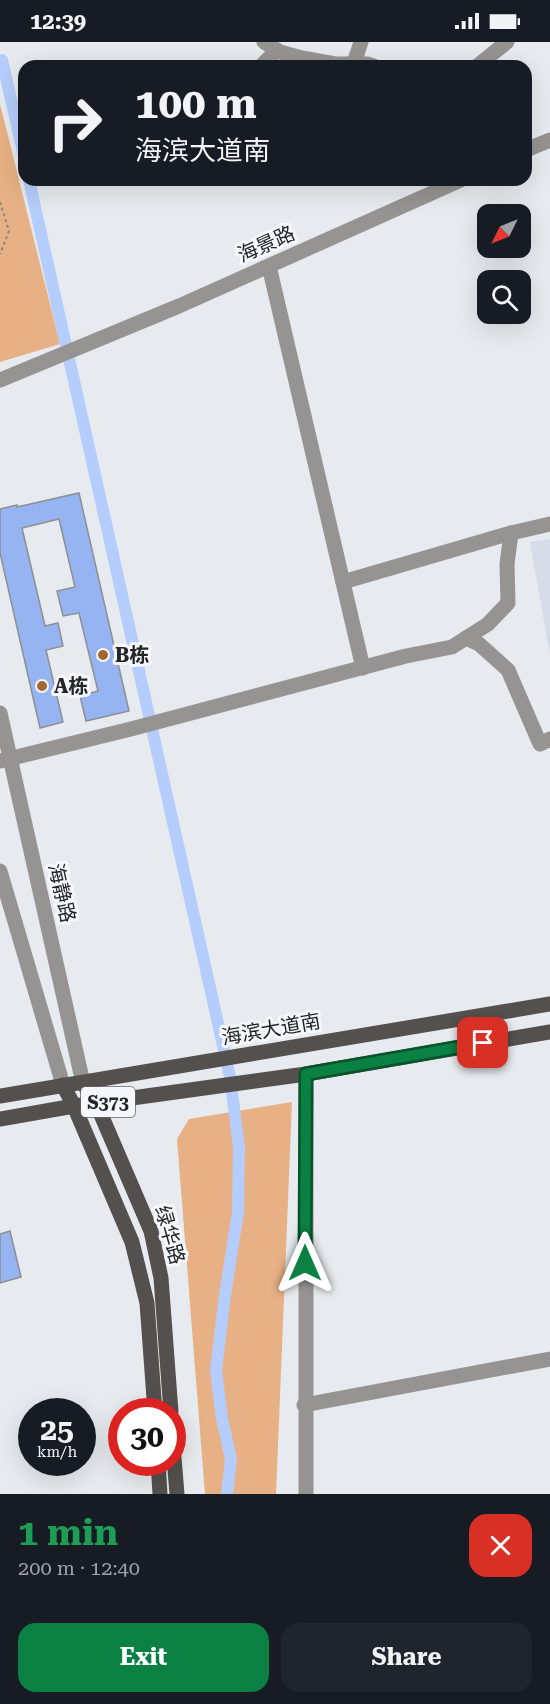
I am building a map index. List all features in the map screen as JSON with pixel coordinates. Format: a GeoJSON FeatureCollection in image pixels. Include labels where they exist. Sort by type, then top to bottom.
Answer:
{"type":"FeatureCollection","features":[{"type":"Feature","properties":{"kind":"main road","name":"海滨大道南"},"geometry":{"type":"LineString","coordinates":[[0,1096],[550,1004]]}},
{"type":"Feature","properties":{"kind":"main road","name":"S373"},"geometry":{"type":"LineString","coordinates":[[0,1119],[74,1106],[306,1074],[550,1032]]}},
{"type":"Feature","properties":{"kind":"main road","name":"绿华路"},"geometry":{"type":"LineString","coordinates":[[83,1083],[96,1104],[151,1231],[161,1278],[170,1398]]}},
{"type":"Feature","properties":{"kind":"main road","name":"绿华路"},"geometry":{"type":"LineString","coordinates":[[63,1085],[132,1242],[147,1304],[154,1398]]}},
{"type":"Feature","properties":{"kind":"main road"},"geometry":{"type":"LineString","coordinates":[[159,1476],[160,1494]]}},
{"type":"Feature","properties":{"kind":"main road"},"geometry":{"type":"LineString","coordinates":[[176,1476],[177,1494]]}},
{"type":"Feature","properties":{"kind":"street"},"geometry":{"type":"LineString","coordinates":[[356,60],[361,42]]}},
{"type":"Feature","properties":{"kind":"street"},"geometry":{"type":"LineString","coordinates":[[484,60],[507,42]]}},
{"type":"Feature","properties":{"kind":"street"},"geometry":{"type":"LineString","coordinates":[[264,60],[271,46],[313,60]]}},
{"type":"Feature","properties":{"kind":"street"},"geometry":{"type":"LineString","coordinates":[[532,148],[550,140]]}},
{"type":"Feature","properties":{"kind":"street","name":"海景路"},"geometry":{"type":"LineString","coordinates":[[0,380],[179,306],[447,186]]}},
{"type":"Feature","properties":{"kind":"street"},"geometry":{"type":"LineString","coordinates":[[269,266],[363,668]]}},
{"type":"Feature","properties":{"kind":"street"},"geometry":{"type":"LineString","coordinates":[[343,582],[511,533],[550,525]]}},
{"type":"Feature","properties":{"kind":"street"},"geometry":{"type":"LineString","coordinates":[[5,760],[406,656],[452,647],[488,624],[508,603],[507,564],[511,533]]}},
{"type":"Feature","properties":{"kind":"street"},"geometry":{"type":"LineString","coordinates":[[466,638],[479,644],[508,670],[540,744],[550,739]]}},
{"type":"Feature","properties":{"kind":"street","name":"海静路"},"geometry":{"type":"LineString","coordinates":[[0,713],[5,760],[83,1083]]}},
{"type":"Feature","properties":{"kind":"street"},"geometry":{"type":"LineString","coordinates":[[0,871],[63,1085]]}},
{"type":"Feature","properties":{"kind":"street"},"geometry":{"type":"LineString","coordinates":[[306,1074],[304,1405],[306,1494]]}},
{"type":"Feature","properties":{"kind":"street"},"geometry":{"type":"LineString","coordinates":[[304,1405],[550,1359]]}},
{"type":"Feature","properties":{"kind":"path"},"geometry":{"type":"LineString","coordinates":[[0,202],[9,231],[0,254]]}},
{"type":"Feature","properties":{"kind":"shaded area"},"geometry":{"type":"Polygon","coordinates":[[[0,104],[18,176],[18,186],[20,186],[60,344],[0,362],[0,104]]]}},
{"type":"Feature","properties":{"kind":"shaded area"},"geometry":{"type":"Polygon","coordinates":[[[550,539],[550,656],[530,542],[550,539]]]}},
{"type":"Feature","properties":{"kind":"shaded area"},"geometry":{"type":"Polygon","coordinates":[[[292,1102],[276,1494],[205,1494],[177,1139],[189,1119],[292,1102]]]}},
{"type":"Feature","properties":{"kind":"building"},"geometry":{"type":"Polygon","coordinates":[[[79,493],[129,711],[86,721],[80,696],[98,691],[79,613],[63,616],[57,591],[75,587],[59,519],[22,528],[45,626],[58,623],[63,646],[46,650],[63,722],[40,728],[0,553],[0,509],[79,493]]]}},
{"type":"Feature","properties":{"kind":"building"},"geometry":{"type":"Polygon","coordinates":[[[10,1231],[21,1277],[0,1283],[0,1234],[10,1231]]]}},
{"type":"Feature","properties":{"kind":"waterway"},"geometry":{"type":"LineString","coordinates":[[2,60],[18,130]]}},
{"type":"Feature","properties":{"kind":"waterway"},"geometry":{"type":"LineString","coordinates":[[30,186],[230,1077],[239,1147],[238,1212],[216,1370],[222,1418],[231,1460],[227,1494]]}},
{"type":"Feature","properties":{"kind":"place","name":"B栋"},"geometry":{"type":"Point","coordinates":[103,655]}},
{"type":"Feature","properties":{"kind":"place","name":"A栋"},"geometry":{"type":"Point","coordinates":[42,686]}},
{"type":"Feature","properties":{"kind":"route"},"geometry":{"type":"LineString","coordinates":[[305,1263],[306,1074],[483,1043]]}}]}
